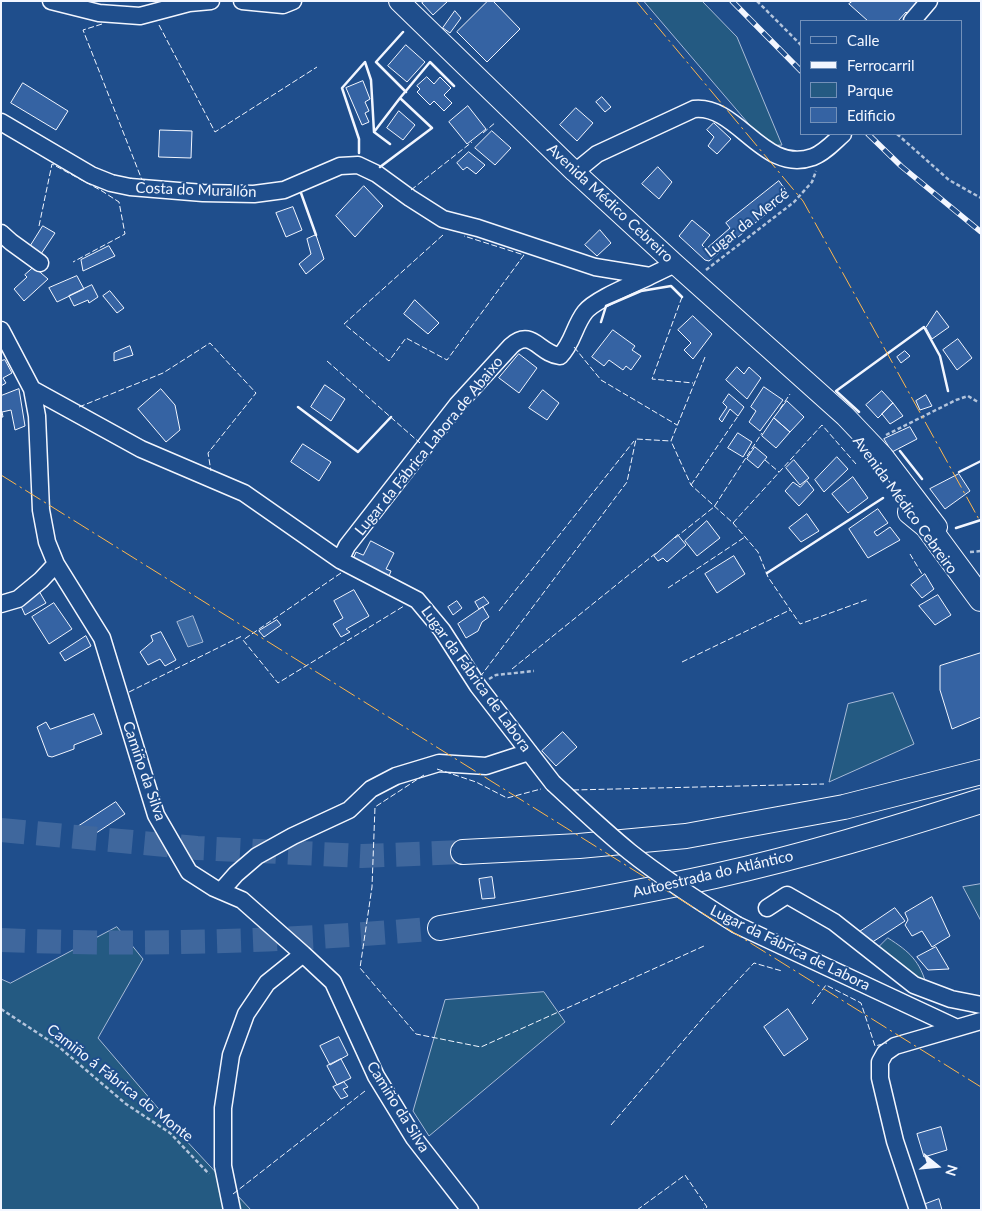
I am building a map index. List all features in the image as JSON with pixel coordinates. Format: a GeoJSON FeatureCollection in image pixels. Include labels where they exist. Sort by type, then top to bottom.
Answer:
{"type":"FeatureCollection","features":[{"type":"Feature","properties":{"kind":"highway"},"geometry":{"type":"LineString","coordinates":[[910,512],[928,526],[981,599]]}},
{"type":"Feature","properties":{"kind":"highway"},"geometry":{"type":"LineString","coordinates":[[686,836],[843,797],[981,759]]}},
{"type":"Feature","properties":{"kind":"highway"},"geometry":{"type":"LineString","coordinates":[[463,852],[579,846],[686,836],[844,807],[981,772]]}},
{"type":"Feature","properties":{"kind":"highway","name":"Autoestrada do Atlántico"},"geometry":{"type":"LineString","coordinates":[[440,928],[598,900],[716,876],[811,852],[981,802]]}},
{"type":"Feature","properties":{"kind":"highway"},"geometry":{"type":"LineString","coordinates":[[716,876],[906,836],[981,812]]}},
{"type":"Feature","properties":{"kind":"main road","name":"Avenida Médico Cebreiro"},"geometry":{"type":"LineString","coordinates":[[399,1],[575,172],[872,442],[973,566],[981,588]]}},
{"type":"Feature","properties":{"kind":"main road","name":"Avenida Médico Cebreiro"},"geometry":{"type":"LineString","coordinates":[[826,400],[854,434],[981,612]]}},
{"type":"Feature","properties":{"kind":"street"},"geometry":{"type":"LineString","coordinates":[[50,1],[99,13],[140,16],[188,3],[211,1]]}},
{"type":"Feature","properties":{"kind":"street"},"geometry":{"type":"LineString","coordinates":[[242,1],[283,5],[293,1]]}},
{"type":"Feature","properties":{"kind":"street"},"geometry":{"type":"LineString","coordinates":[[913,20],[929,1]]}},
{"type":"Feature","properties":{"kind":"street"},"geometry":{"type":"LineString","coordinates":[[575,172],[597,154],[694,108],[702,108],[728,119],[763,147],[780,157],[800,159],[812,157],[842,135]]}},
{"type":"Feature","properties":{"kind":"street","name":"Costa do Murallón"},"geometry":{"type":"LineString","coordinates":[[1,122],[91,175],[130,188],[202,193],[254,194],[284,190],[340,166],[358,165],[377,174],[443,219],[478,228],[595,267],[650,276]]}},
{"type":"Feature","properties":{"kind":"street"},"geometry":{"type":"LineString","coordinates":[[1,233],[40,262]]}},
{"type":"Feature","properties":{"kind":"street"},"geometry":{"type":"LineString","coordinates":[[650,276],[675,264]]}},
{"type":"Feature","properties":{"kind":"street","name":"Lugar da Fábrica Labora de Abaixo"},"geometry":{"type":"LineString","coordinates":[[340,560],[347,546],[457,406],[518,339],[526,338],[552,355],[560,356],[572,341],[586,311],[600,300],[650,276]]}},
{"type":"Feature","properties":{"kind":"street","name":"Camiño da Silva"},"geometry":{"type":"LineString","coordinates":[[1,330],[32,389],[38,416],[41,510],[47,542],[56,564],[102,638],[156,815],[189,872],[220,891],[242,900],[333,982],[376,1076],[414,1138],[470,1210]]}},
{"type":"Feature","properties":{"kind":"street","name":"Lugar da Fábrica de Labora"},"geometry":{"type":"LineString","coordinates":[[32,389],[140,449],[244,493],[340,560],[417,600],[442,630],[478,686],[553,783],[629,851],[657,873],[737,925],[955,1028]]}},
{"type":"Feature","properties":{"kind":"street"},"geometry":{"type":"LineString","coordinates":[[1,604],[18,599],[41,580],[56,564]]}},
{"type":"Feature","properties":{"kind":"street"},"geometry":{"type":"LineString","coordinates":[[220,891],[257,856],[293,836],[349,810],[371,790],[396,776],[439,762],[486,766],[529,752]]}},
{"type":"Feature","properties":{"kind":"street"},"geometry":{"type":"LineString","coordinates":[[768,908],[787,895],[834,922],[914,985],[951,999],[981,1005]]}},
{"type":"Feature","properties":{"kind":"street"},"geometry":{"type":"LineString","coordinates":[[232,1210],[223,1166],[223,1108],[231,1055],[246,1014],[267,983],[304,954]]}},
{"type":"Feature","properties":{"kind":"street"},"geometry":{"type":"LineString","coordinates":[[918,1210],[895,1141],[880,1078],[880,1062],[885,1053],[895,1046],[981,1020]]}},
{"type":"Feature","properties":{"kind":"path"},"geometry":{"type":"LineString","coordinates":[[757,1],[800,44]]}},
{"type":"Feature","properties":{"kind":"path"},"geometry":{"type":"LineString","coordinates":[[898,135],[949,180],[981,198]]}},
{"type":"Feature","properties":{"kind":"path","name":"Lugar da Mercé"},"geometry":{"type":"LineString","coordinates":[[693,280],[794,202],[812,182],[821,152]]}},
{"type":"Feature","properties":{"kind":"path"},"geometry":{"type":"LineString","coordinates":[[872,442],[956,400],[968,396],[978,402]]}},
{"type":"Feature","properties":{"kind":"path"},"geometry":{"type":"LineString","coordinates":[[478,686],[496,675],[534,671]]}},
{"type":"Feature","properties":{"kind":"path","name":"Camiño á Fábrica do Monte"},"geometry":{"type":"LineString","coordinates":[[1,1009],[59,1047],[126,1104],[170,1133],[214,1179]]}},
{"type":"Feature","properties":{"kind":"green space"},"geometry":{"type":"Polygon","coordinates":[[[644,1],[702,1],[737,37],[782,145],[768,146],[644,1]]]}},
{"type":"Feature","properties":{"kind":"green space"},"geometry":{"type":"Polygon","coordinates":[[[893,693],[914,744],[829,782],[848,704],[893,693]]]}},
{"type":"Feature","properties":{"kind":"green space"},"geometry":{"type":"Polygon","coordinates":[[[981,884],[981,921],[963,887],[981,884]]]}},
{"type":"Feature","properties":{"kind":"green space"},"geometry":{"type":"Polygon","coordinates":[[[117,927],[143,959],[98,1038],[181,1135],[251,1210],[1,1210],[1,979],[10,983],[117,927]]]}},
{"type":"Feature","properties":{"kind":"green space"},"geometry":{"type":"Polygon","coordinates":[[[888,938],[913,958],[921,970],[927,987],[878,948],[888,938]]]}},
{"type":"Feature","properties":{"kind":"green space"},"geometry":{"type":"Polygon","coordinates":[[[544,992],[565,1022],[429,1136],[413,1111],[445,1000],[544,992]]]}},
{"type":"Feature","properties":{"kind":"shaded area"},"geometry":{"type":"Polygon","coordinates":[[[193,616],[203,642],[188,647],[177,622],[193,616]]]}},
{"type":"Feature","properties":{"kind":"building"},"geometry":{"type":"Polygon","coordinates":[[[425,1],[448,1],[433,15],[422,3],[425,1]]]}},
{"type":"Feature","properties":{"kind":"building"},"geometry":{"type":"Polygon","coordinates":[[[488,1],[493,1],[520,29],[487,62],[457,32],[488,1]]]}},
{"type":"Feature","properties":{"kind":"building"},"geometry":{"type":"Polygon","coordinates":[[[853,1],[921,1],[909,15],[906,12],[899,20],[867,20],[849,4],[853,1]]]}},
{"type":"Feature","properties":{"kind":"building"},"geometry":{"type":"Polygon","coordinates":[[[455,11],[461,18],[450,33],[443,28],[455,11]]]}},
{"type":"Feature","properties":{"kind":"building"},"geometry":{"type":"Polygon","coordinates":[[[406,45],[425,62],[407,82],[388,66],[406,45]]]}},
{"type":"Feature","properties":{"kind":"building"},"geometry":{"type":"Polygon","coordinates":[[[427,77],[434,84],[440,77],[451,88],[444,95],[452,103],[444,111],[434,101],[430,105],[417,92],[420,89],[417,86],[427,77]]]}},
{"type":"Feature","properties":{"kind":"building"},"geometry":{"type":"Polygon","coordinates":[[[363,81],[370,99],[365,102],[369,111],[365,113],[369,122],[362,125],[346,88],[363,81]]]}},
{"type":"Feature","properties":{"kind":"building"},"geometry":{"type":"Polygon","coordinates":[[[23,83],[68,111],[56,130],[11,103],[23,83]]]}},
{"type":"Feature","properties":{"kind":"building"},"geometry":{"type":"Polygon","coordinates":[[[602,97],[611,107],[605,112],[596,102],[602,97]]]}},
{"type":"Feature","properties":{"kind":"building"},"geometry":{"type":"Polygon","coordinates":[[[468,106],[486,129],[467,144],[449,122],[468,106]]]}},
{"type":"Feature","properties":{"kind":"building"},"geometry":{"type":"Polygon","coordinates":[[[576,108],[593,123],[577,141],[560,125],[576,108]]]}},
{"type":"Feature","properties":{"kind":"building"},"geometry":{"type":"Polygon","coordinates":[[[399,111],[415,125],[403,140],[387,128],[399,111]]]}},
{"type":"Feature","properties":{"kind":"building"},"geometry":{"type":"Polygon","coordinates":[[[714,123],[731,139],[717,154],[708,146],[714,137],[707,130],[714,123]]]}},
{"type":"Feature","properties":{"kind":"building"},"geometry":{"type":"Polygon","coordinates":[[[160,130],[192,131],[191,158],[159,157],[160,130]]]}},
{"type":"Feature","properties":{"kind":"building"},"geometry":{"type":"Polygon","coordinates":[[[492,131],[511,148],[495,165],[475,148],[492,131]]]}},
{"type":"Feature","properties":{"kind":"building"},"geometry":{"type":"Polygon","coordinates":[[[469,152],[485,165],[476,174],[467,167],[463,170],[457,163],[469,152]]]}},
{"type":"Feature","properties":{"kind":"building"},"geometry":{"type":"Polygon","coordinates":[[[658,167],[672,182],[659,199],[642,184],[658,167]]]}},
{"type":"Feature","properties":{"kind":"building"},"geometry":{"type":"Polygon","coordinates":[[[779,181],[789,195],[709,261],[705,260],[679,236],[692,220],[710,235],[702,245],[706,249],[730,228],[726,223],[779,181]]]}},
{"type":"Feature","properties":{"kind":"building"},"geometry":{"type":"Polygon","coordinates":[[[364,186],[383,206],[355,237],[336,216],[364,186]]]}},
{"type":"Feature","properties":{"kind":"building"},"geometry":{"type":"Polygon","coordinates":[[[293,207],[302,230],[286,237],[276,213],[293,207]]]}},
{"type":"Feature","properties":{"kind":"building"},"geometry":{"type":"Polygon","coordinates":[[[43,226],[55,233],[39,257],[28,250],[43,226]]]}},
{"type":"Feature","properties":{"kind":"building"},"geometry":{"type":"Polygon","coordinates":[[[600,230],[611,243],[597,256],[585,245],[600,230]]]}},
{"type":"Feature","properties":{"kind":"building"},"geometry":{"type":"Polygon","coordinates":[[[316,235],[324,259],[306,274],[299,264],[311,254],[307,239],[316,235]]]}},
{"type":"Feature","properties":{"kind":"building"},"geometry":{"type":"Polygon","coordinates":[[[109,246],[115,256],[83,271],[81,260],[109,246]]]}},
{"type":"Feature","properties":{"kind":"building"},"geometry":{"type":"Polygon","coordinates":[[[34,267],[48,279],[24,301],[14,289],[27,277],[25,275],[34,267]]]}},
{"type":"Feature","properties":{"kind":"building"},"geometry":{"type":"Polygon","coordinates":[[[77,276],[84,289],[57,302],[49,288],[77,276]]]}},
{"type":"Feature","properties":{"kind":"building"},"geometry":{"type":"Polygon","coordinates":[[[92,285],[98,297],[89,303],[88,300],[74,306],[69,296],[92,285]]]}},
{"type":"Feature","properties":{"kind":"building"},"geometry":{"type":"Polygon","coordinates":[[[110,291],[124,308],[117,313],[103,296],[110,291]]]}},
{"type":"Feature","properties":{"kind":"building"},"geometry":{"type":"Polygon","coordinates":[[[415,300],[439,323],[428,334],[404,314],[415,300]]]}},
{"type":"Feature","properties":{"kind":"building"},"geometry":{"type":"Polygon","coordinates":[[[937,311],[949,327],[932,339],[926,328],[937,311]]]}},
{"type":"Feature","properties":{"kind":"building"},"geometry":{"type":"Polygon","coordinates":[[[693,316],[712,334],[693,359],[684,350],[691,343],[678,330],[693,316]]]}},
{"type":"Feature","properties":{"kind":"building"},"geometry":{"type":"Polygon","coordinates":[[[613,330],[635,346],[632,350],[641,356],[631,370],[626,366],[623,370],[609,360],[604,366],[592,357],[613,330]]]}},
{"type":"Feature","properties":{"kind":"building"},"geometry":{"type":"Polygon","coordinates":[[[958,339],[972,358],[957,370],[943,350],[958,339]]]}},
{"type":"Feature","properties":{"kind":"building"},"geometry":{"type":"Polygon","coordinates":[[[130,346],[133,355],[114,361],[114,353],[130,346]]]}},
{"type":"Feature","properties":{"kind":"building"},"geometry":{"type":"Polygon","coordinates":[[[905,351],[910,356],[901,363],[897,357],[905,351]]]}},
{"type":"Feature","properties":{"kind":"building"},"geometry":{"type":"Polygon","coordinates":[[[519,354],[537,368],[519,393],[499,378],[519,354]]]}},
{"type":"Feature","properties":{"kind":"building"},"geometry":{"type":"Polygon","coordinates":[[[5,360],[12,373],[3,378],[6,383],[1,386],[1,361],[5,360]]]}},
{"type":"Feature","properties":{"kind":"building"},"geometry":{"type":"Polygon","coordinates":[[[737,367],[744,374],[749,367],[761,378],[747,399],[726,380],[737,367]]]}},
{"type":"Feature","properties":{"kind":"building"},"geometry":{"type":"Polygon","coordinates":[[[325,385],[345,399],[331,421],[311,407],[325,385]]]}},
{"type":"Feature","properties":{"kind":"building"},"geometry":{"type":"Polygon","coordinates":[[[764,387],[783,400],[760,431],[749,422],[756,411],[751,407],[764,387]]]}},
{"type":"Feature","properties":{"kind":"building"},"geometry":{"type":"Polygon","coordinates":[[[19,389],[25,426],[15,430],[11,410],[2,412],[3,417],[1,417],[1,396],[19,389]]]}},
{"type":"Feature","properties":{"kind":"building"},"geometry":{"type":"Polygon","coordinates":[[[161,389],[175,405],[180,430],[166,442],[138,409],[161,389]]]}},
{"type":"Feature","properties":{"kind":"building"},"geometry":{"type":"Polygon","coordinates":[[[543,390],[559,403],[547,420],[529,408],[543,390]]]}},
{"type":"Feature","properties":{"kind":"building"},"geometry":{"type":"Polygon","coordinates":[[[882,391],[893,403],[878,418],[866,405],[882,391]]]}},
{"type":"Feature","properties":{"kind":"building"},"geometry":{"type":"Polygon","coordinates":[[[729,394],[744,407],[738,416],[730,409],[722,422],[719,419],[727,407],[723,403],[729,394]]]}},
{"type":"Feature","properties":{"kind":"building"},"geometry":{"type":"Polygon","coordinates":[[[926,395],[932,406],[920,410],[916,401],[926,395]]]}},
{"type":"Feature","properties":{"kind":"building"},"geometry":{"type":"Polygon","coordinates":[[[787,401],[804,417],[790,432],[774,418],[787,401]]]}},
{"type":"Feature","properties":{"kind":"building"},"geometry":{"type":"Polygon","coordinates":[[[893,403],[903,416],[890,424],[882,414],[893,403]]]}},
{"type":"Feature","properties":{"kind":"building"},"geometry":{"type":"Polygon","coordinates":[[[774,418],[790,432],[776,448],[762,436],[774,418]]]}},
{"type":"Feature","properties":{"kind":"building"},"geometry":{"type":"Polygon","coordinates":[[[910,427],[917,439],[892,452],[884,439],[910,427]]]}},
{"type":"Feature","properties":{"kind":"building"},"geometry":{"type":"Polygon","coordinates":[[[738,433],[752,442],[743,457],[728,448],[738,433]]]}},
{"type":"Feature","properties":{"kind":"building"},"geometry":{"type":"Polygon","coordinates":[[[303,444],[331,462],[319,481],[291,462],[303,444]]]}},
{"type":"Feature","properties":{"kind":"building"},"geometry":{"type":"Polygon","coordinates":[[[755,447],[767,457],[758,468],[747,459],[755,447]]]}},
{"type":"Feature","properties":{"kind":"building"},"geometry":{"type":"Polygon","coordinates":[[[837,457],[848,469],[824,492],[815,480],[837,457]]]}},
{"type":"Feature","properties":{"kind":"building"},"geometry":{"type":"Polygon","coordinates":[[[794,460],[809,478],[800,485],[786,468],[794,460]]]}},
{"type":"Feature","properties":{"kind":"building"},"geometry":{"type":"Polygon","coordinates":[[[959,474],[970,491],[945,509],[930,489],[959,474]]]}},
{"type":"Feature","properties":{"kind":"building"},"geometry":{"type":"Polygon","coordinates":[[[853,477],[868,498],[848,513],[832,494],[853,477]]]}},
{"type":"Feature","properties":{"kind":"building"},"geometry":{"type":"Polygon","coordinates":[[[807,481],[814,490],[799,506],[785,491],[793,482],[800,487],[807,481]]]}},
{"type":"Feature","properties":{"kind":"building"},"geometry":{"type":"Polygon","coordinates":[[[878,509],[888,523],[874,532],[877,536],[890,527],[900,540],[868,558],[849,529],[878,509]]]}},
{"type":"Feature","properties":{"kind":"building"},"geometry":{"type":"Polygon","coordinates":[[[807,514],[819,531],[801,542],[789,528],[807,514]]]}},
{"type":"Feature","properties":{"kind":"building"},"geometry":{"type":"Polygon","coordinates":[[[707,521],[720,538],[697,556],[685,541],[707,521]]]}},
{"type":"Feature","properties":{"kind":"building"},"geometry":{"type":"Polygon","coordinates":[[[678,535],[686,545],[667,562],[663,558],[658,561],[654,556],[678,535]]]}},
{"type":"Feature","properties":{"kind":"building"},"geometry":{"type":"Polygon","coordinates":[[[371,541],[394,553],[386,569],[391,571],[389,576],[353,559],[356,552],[363,555],[371,541]]]}},
{"type":"Feature","properties":{"kind":"building"},"geometry":{"type":"Polygon","coordinates":[[[734,556],[745,574],[717,593],[705,574],[734,556]]]}},
{"type":"Feature","properties":{"kind":"building"},"geometry":{"type":"Polygon","coordinates":[[[925,574],[934,589],[922,598],[911,585],[925,574]]]}},
{"type":"Feature","properties":{"kind":"building"},"geometry":{"type":"Polygon","coordinates":[[[354,590],[369,616],[346,629],[350,632],[341,637],[333,624],[343,618],[334,601],[354,590]]]}},
{"type":"Feature","properties":{"kind":"building"},"geometry":{"type":"Polygon","coordinates":[[[39,591],[46,603],[25,615],[21,606],[39,591]]]}},
{"type":"Feature","properties":{"kind":"building"},"geometry":{"type":"Polygon","coordinates":[[[938,595],[951,615],[935,625],[919,606],[938,595]]]}},
{"type":"Feature","properties":{"kind":"building"},"geometry":{"type":"Polygon","coordinates":[[[484,597],[489,603],[479,609],[475,602],[484,597]]]}},
{"type":"Feature","properties":{"kind":"building"},"geometry":{"type":"Polygon","coordinates":[[[457,601],[462,608],[453,615],[448,607],[457,601]]]}},
{"type":"Feature","properties":{"kind":"building"},"geometry":{"type":"Polygon","coordinates":[[[54,603],[72,629],[49,644],[32,617],[54,603]]]}},
{"type":"Feature","properties":{"kind":"building"},"geometry":{"type":"Polygon","coordinates":[[[483,607],[489,617],[482,622],[478,631],[466,638],[458,624],[483,607]]]}},
{"type":"Feature","properties":{"kind":"building"},"geometry":{"type":"Polygon","coordinates":[[[277,620],[281,625],[264,637],[259,631],[277,620]]]}},
{"type":"Feature","properties":{"kind":"building"},"geometry":{"type":"Polygon","coordinates":[[[161,632],[176,660],[165,666],[160,659],[148,665],[140,652],[153,641],[151,636],[161,632]]]}},
{"type":"Feature","properties":{"kind":"building"},"geometry":{"type":"Polygon","coordinates":[[[86,636],[91,646],[65,661],[60,653],[86,636]]]}},
{"type":"Feature","properties":{"kind":"building"},"geometry":{"type":"Polygon","coordinates":[[[981,653],[981,717],[952,729],[940,690],[940,666],[981,653]]]}},
{"type":"Feature","properties":{"kind":"building"},"geometry":{"type":"Polygon","coordinates":[[[94,714],[102,734],[74,745],[74,749],[52,757],[48,756],[37,727],[46,722],[50,729],[94,714]]]}},
{"type":"Feature","properties":{"kind":"building"},"geometry":{"type":"Polygon","coordinates":[[[563,732],[577,747],[556,766],[542,751],[563,732]]]}},
{"type":"Feature","properties":{"kind":"building"},"geometry":{"type":"Polygon","coordinates":[[[116,802],[125,814],[87,839],[79,826],[116,802]]]}},
{"type":"Feature","properties":{"kind":"building"},"geometry":{"type":"Polygon","coordinates":[[[492,877],[495,898],[482,899],[479,879],[492,877]]]}},
{"type":"Feature","properties":{"kind":"building"},"geometry":{"type":"Polygon","coordinates":[[[932,897],[950,936],[932,947],[922,931],[912,936],[905,925],[908,920],[905,913],[932,897]]]}},
{"type":"Feature","properties":{"kind":"building"},"geometry":{"type":"Polygon","coordinates":[[[895,908],[905,921],[871,943],[858,933],[895,908]]]}},
{"type":"Feature","properties":{"kind":"building"},"geometry":{"type":"Polygon","coordinates":[[[936,947],[949,969],[928,970],[917,957],[936,947]]]}},
{"type":"Feature","properties":{"kind":"building"},"geometry":{"type":"Polygon","coordinates":[[[788,1009],[808,1039],[784,1056],[764,1027],[788,1009]]]}},
{"type":"Feature","properties":{"kind":"building"},"geometry":{"type":"Polygon","coordinates":[[[339,1037],[348,1055],[330,1065],[320,1046],[339,1037]]]}},
{"type":"Feature","properties":{"kind":"building"},"geometry":{"type":"Polygon","coordinates":[[[341,1059],[351,1078],[337,1085],[327,1066],[341,1059]]]}},
{"type":"Feature","properties":{"kind":"building"},"geometry":{"type":"Polygon","coordinates":[[[344,1082],[348,1087],[343,1089],[348,1096],[341,1099],[333,1087],[344,1082]]]}},
{"type":"Feature","properties":{"kind":"building"},"geometry":{"type":"Polygon","coordinates":[[[941,1127],[947,1150],[924,1157],[917,1134],[941,1127]]]}},
{"type":"Feature","properties":{"kind":"building"},"geometry":{"type":"Polygon","coordinates":[[[939,1199],[942,1210],[924,1210],[923,1205],[939,1199]]]}},
{"type":"Feature","properties":{"kind":"tunnel"},"geometry":{"type":"LineString","coordinates":[[1,830],[197,848],[362,856],[463,852]]}},
{"type":"Feature","properties":{"kind":"tunnel"},"geometry":{"type":"LineString","coordinates":[[1,940],[56,942],[221,941],[440,928]]}},
{"type":"Feature","properties":{"kind":"railway"},"geometry":{"type":"LineString","coordinates":[[732,1],[800,70]]}},
{"type":"Feature","properties":{"kind":"railway"},"geometry":{"type":"LineString","coordinates":[[869,135],[901,166],[981,232]]}},
{"type":"Feature","properties":{"kind":"fence"},"geometry":{"type":"LineString","coordinates":[[102,24],[83,30],[142,180],[145,181]]}},
{"type":"Feature","properties":{"kind":"fence"},"geometry":{"type":"LineString","coordinates":[[159,25],[215,132],[317,67]]}},
{"type":"Feature","properties":{"kind":"fence"},"geometry":{"type":"LineString","coordinates":[[483,133],[496,122]]}},
{"type":"Feature","properties":{"kind":"fence"},"geometry":{"type":"LineString","coordinates":[[411,190],[472,142]]}},
{"type":"Feature","properties":{"kind":"fence"},"geometry":{"type":"LineString","coordinates":[[39,226],[52,164],[119,202],[125,234],[73,262]]}},
{"type":"Feature","properties":{"kind":"fence"},"geometry":{"type":"LineString","coordinates":[[443,235],[344,324],[389,361],[406,338],[447,360],[524,255],[464,236]]}},
{"type":"Feature","properties":{"kind":"fence"},"geometry":{"type":"LineString","coordinates":[[682,297],[652,379],[693,383]]}},
{"type":"Feature","properties":{"kind":"fence"},"geometry":{"type":"LineString","coordinates":[[79,407],[163,373],[210,343],[256,393],[208,453],[211,471]]}},
{"type":"Feature","properties":{"kind":"fence"},"geometry":{"type":"LineString","coordinates":[[574,347],[601,380],[677,425]]}},
{"type":"Feature","properties":{"kind":"fence"},"geometry":{"type":"LineString","coordinates":[[705,357],[671,441],[691,485],[733,523],[758,552],[768,577],[800,624],[869,599]]}},
{"type":"Feature","properties":{"kind":"fence"},"geometry":{"type":"LineString","coordinates":[[327,361],[420,443]]}},
{"type":"Feature","properties":{"kind":"fence"},"geometry":{"type":"LineString","coordinates":[[780,409],[790,394]]}},
{"type":"Feature","properties":{"kind":"fence"},"geometry":{"type":"LineString","coordinates":[[691,485],[738,416]]}},
{"type":"Feature","properties":{"kind":"fence"},"geometry":{"type":"LineString","coordinates":[[733,523],[822,425],[856,464]]}},
{"type":"Feature","properties":{"kind":"fence"},"geometry":{"type":"LineString","coordinates":[[675,538],[714,507],[762,433]]}},
{"type":"Feature","properties":{"kind":"fence"},"geometry":{"type":"LineString","coordinates":[[480,677],[627,482],[636,439],[671,441]]}},
{"type":"Feature","properties":{"kind":"fence"},"geometry":{"type":"LineString","coordinates":[[499,611],[634,441]]}},
{"type":"Feature","properties":{"kind":"fence"},"geometry":{"type":"LineString","coordinates":[[765,460],[779,472]]}},
{"type":"Feature","properties":{"kind":"fence"},"geometry":{"type":"LineString","coordinates":[[668,588],[745,537]]}},
{"type":"Feature","properties":{"kind":"fence"},"geometry":{"type":"LineString","coordinates":[[512,669],[656,553]]}},
{"type":"Feature","properties":{"kind":"fence"},"geometry":{"type":"LineString","coordinates":[[910,554],[922,574]]}},
{"type":"Feature","properties":{"kind":"fence"},"geometry":{"type":"LineString","coordinates":[[341,573],[243,640],[278,683],[404,606]]}},
{"type":"Feature","properties":{"kind":"fence"},"geometry":{"type":"LineString","coordinates":[[682,662],[790,610]]}},
{"type":"Feature","properties":{"kind":"fence"},"geometry":{"type":"LineString","coordinates":[[129,692],[242,636]]}},
{"type":"Feature","properties":{"kind":"fence"},"geometry":{"type":"LineString","coordinates":[[437,769],[476,782],[507,798],[541,789]]}},
{"type":"Feature","properties":{"kind":"fence"},"geometry":{"type":"LineString","coordinates":[[424,775],[375,807],[372,887],[360,968],[416,1034],[481,1047],[704,946]]}},
{"type":"Feature","properties":{"kind":"fence"},"geometry":{"type":"LineString","coordinates":[[573,790],[824,784]]}},
{"type":"Feature","properties":{"kind":"fence"},"geometry":{"type":"LineString","coordinates":[[611,1125],[708,1012],[754,963],[782,971]]}},
{"type":"Feature","properties":{"kind":"fence"},"geometry":{"type":"LineString","coordinates":[[812,1004],[826,985],[861,1003],[875,1046],[887,1043]]}},
{"type":"Feature","properties":{"kind":"fence"},"geometry":{"type":"LineString","coordinates":[[233,1194],[365,1091]]}},
{"type":"Feature","properties":{"kind":"fence"},"geometry":{"type":"LineString","coordinates":[[637,1210],[685,1175],[707,1207],[702,1210]]}},
{"type":"Feature","properties":{"kind":"wall"},"geometry":{"type":"LineString","coordinates":[[403,32],[376,62],[406,92]]}},
{"type":"Feature","properties":{"kind":"wall"},"geometry":{"type":"LineString","coordinates":[[359,153],[359,139],[342,88],[365,62],[371,80],[374,132]]}},
{"type":"Feature","properties":{"kind":"wall"},"geometry":{"type":"LineString","coordinates":[[400,98],[430,62],[454,86]]}},
{"type":"Feature","properties":{"kind":"wall"},"geometry":{"type":"LineString","coordinates":[[380,167],[432,128],[400,98],[374,132],[390,144]]}},
{"type":"Feature","properties":{"kind":"wall"},"geometry":{"type":"LineString","coordinates":[[301,193],[316,235]]}},
{"type":"Feature","properties":{"kind":"wall"},"geometry":{"type":"LineString","coordinates":[[601,322],[606,306],[641,291],[671,286],[682,297]]}},
{"type":"Feature","properties":{"kind":"wall"},"geometry":{"type":"LineString","coordinates":[[859,412],[836,391],[924,327],[940,356],[948,391]]}},
{"type":"Feature","properties":{"kind":"wall"},"geometry":{"type":"LineString","coordinates":[[298,407],[358,452],[391,417]]}},
{"type":"Feature","properties":{"kind":"wall"},"geometry":{"type":"LineString","coordinates":[[900,451],[922,479]]}},
{"type":"Feature","properties":{"kind":"wall"},"geometry":{"type":"LineString","coordinates":[[959,472],[981,461]]}},
{"type":"Feature","properties":{"kind":"wall"},"geometry":{"type":"LineString","coordinates":[[767,573],[883,498]]}},
{"type":"Feature","properties":{"kind":"wall"},"geometry":{"type":"LineString","coordinates":[[956,528],[981,520]]}},
{"type":"Feature","properties":{"kind":"power"},"geometry":{"type":"LineString","coordinates":[[636,1],[803,201],[981,523]]}},
{"type":"Feature","properties":{"kind":"power"},"geometry":{"type":"LineString","coordinates":[[1,475],[981,1087]]}}]}
